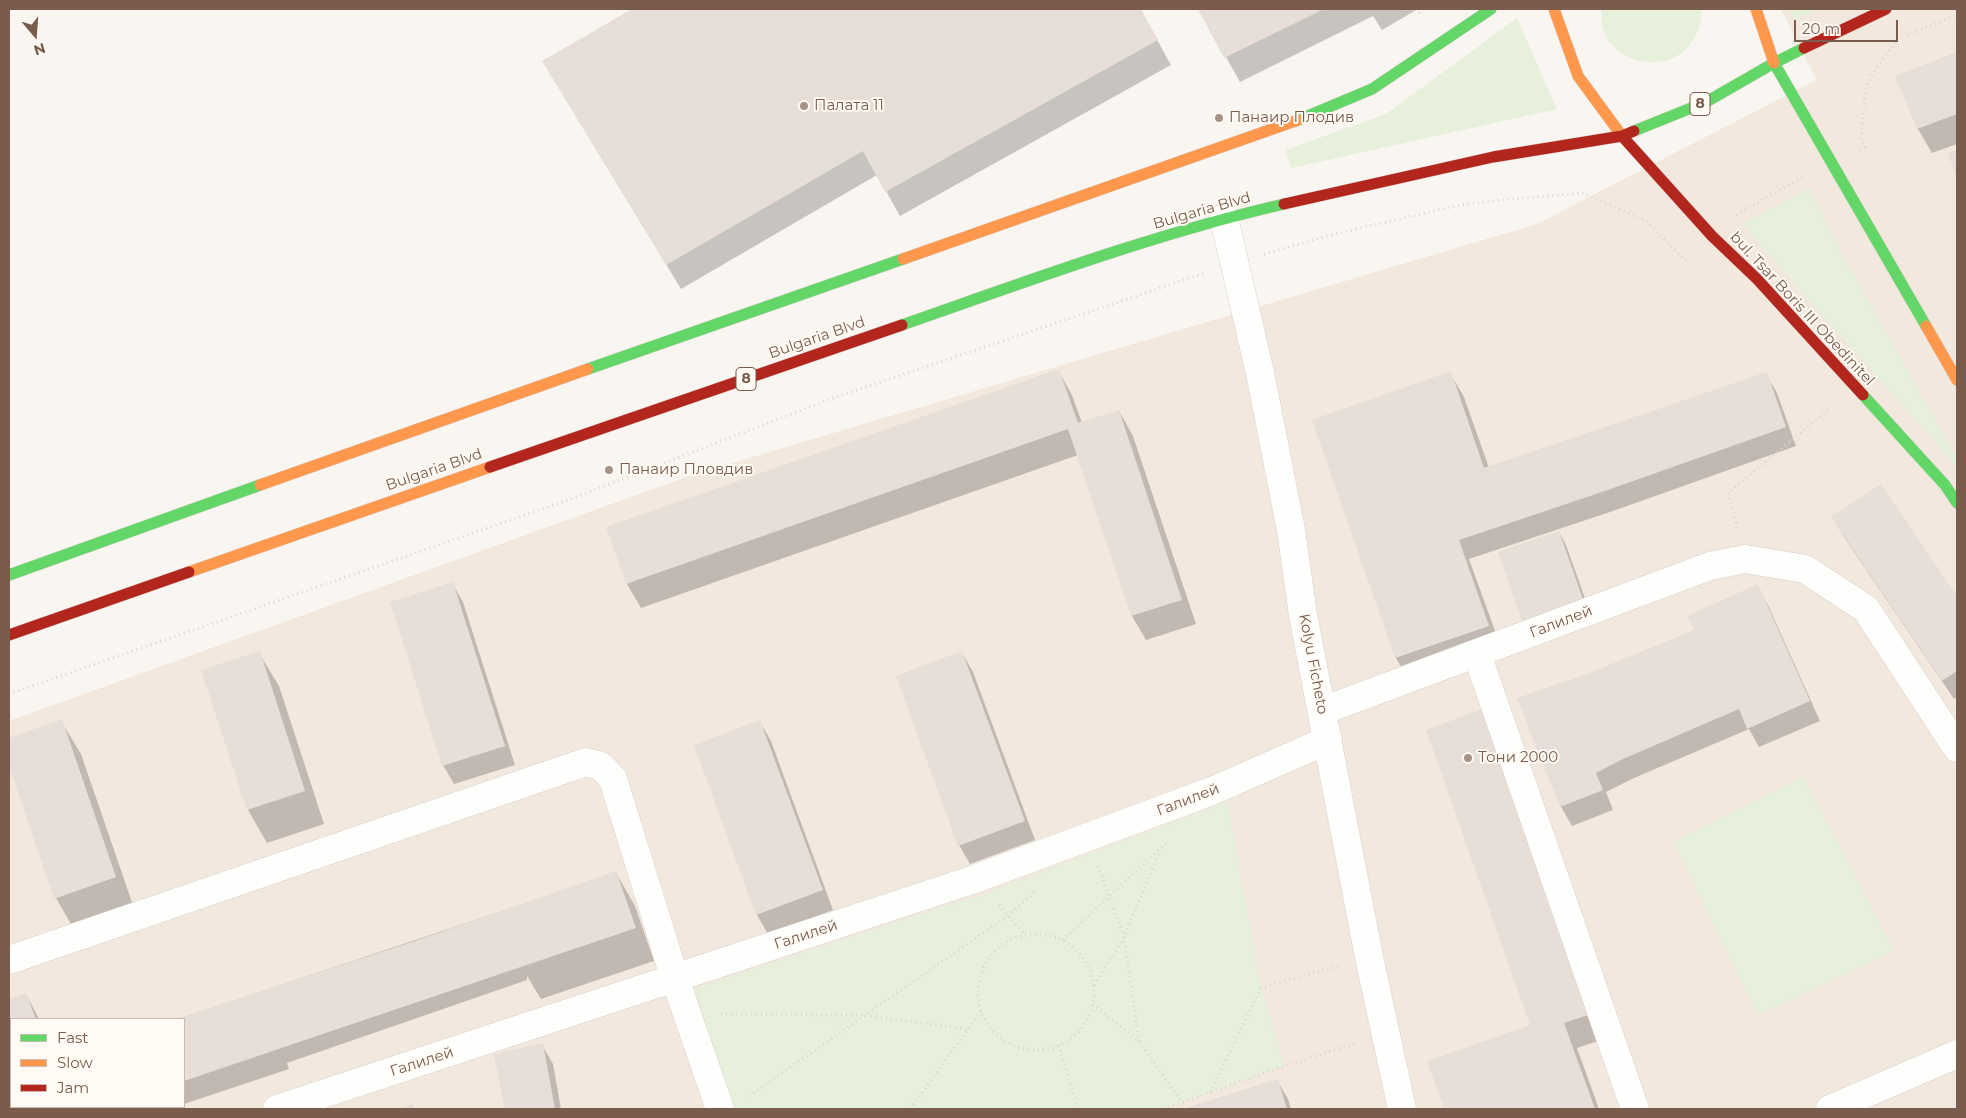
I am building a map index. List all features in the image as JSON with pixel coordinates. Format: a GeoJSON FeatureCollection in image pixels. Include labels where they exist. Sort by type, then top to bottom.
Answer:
{"type":"FeatureCollection","features":[{"type":"Feature","properties":{"kind":"main road"},"geometry":{"type":"LineString","coordinates":[[9,575],[518,393],[1282,127],[1372,89],[1491,9]]}},
{"type":"Feature","properties":{"kind":"main road","name":"bul. Tsar Boris III Obedinitel"},"geometry":{"type":"LineString","coordinates":[[1554,9],[1578,76],[1622,136],[1712,236],[1757,279],[1945,485],[1957,504]]}},
{"type":"Feature","properties":{"kind":"main road"},"geometry":{"type":"LineString","coordinates":[[1756,9],[1774,63],[1957,380]]}},
{"type":"Feature","properties":{"kind":"main road","name":"8"},"geometry":{"type":"LineString","coordinates":[[1622,136],[1706,102],[1774,63],[1886,9]]}},
{"type":"Feature","properties":{"kind":"main road","name":"Bulgaria Blvd"},"geometry":{"type":"LineString","coordinates":[[9,635],[488,467],[1122,249],[1224,218],[1493,157],[1622,136]]}},
{"type":"Feature","properties":{"kind":"street","name":"Kolyu Ficheto"},"geometry":{"type":"LineString","coordinates":[[1224,218],[1260,373],[1291,530],[1304,615],[1369,957],[1402,1109]]}},
{"type":"Feature","properties":{"kind":"street","name":"Галилей"},"geometry":{"type":"LineString","coordinates":[[1322,711],[1710,566],[1745,559]]}},
{"type":"Feature","properties":{"kind":"street"},"geometry":{"type":"LineString","coordinates":[[1745,559],[1805,569],[1866,609],[1957,748]]}},
{"type":"Feature","properties":{"kind":"street"},"geometry":{"type":"LineString","coordinates":[[1477,654],[1635,1109]]}},
{"type":"Feature","properties":{"kind":"street","name":"Галилей"},"geometry":{"type":"LineString","coordinates":[[277,1109],[972,880],[1212,791],[1328,740]]}},
{"type":"Feature","properties":{"kind":"street"},"geometry":{"type":"LineString","coordinates":[[9,960],[586,762],[601,766],[613,779],[675,978],[720,1109]]}},
{"type":"Feature","properties":{"kind":"street"},"geometry":{"type":"LineString","coordinates":[[1830,1109],[1957,1054]]}},
{"type":"Feature","properties":{"kind":"path"},"geometry":{"type":"LineString","coordinates":[[1418,13],[1423,9]]}},
{"type":"Feature","properties":{"kind":"path"},"geometry":{"type":"LineString","coordinates":[[9,694],[572,499],[830,399],[1234,263],[1327,236],[1455,206],[1582,193],[1646,220],[1686,261],[1739,213],[1805,175],[1865,147],[1861,140],[1866,86],[1880,60],[1900,38],[1957,15]]}},
{"type":"Feature","properties":{"kind":"path"},"geometry":{"type":"LineString","coordinates":[[1745,559],[1728,493],[1829,409]]}},
{"type":"Feature","properties":{"kind":"path"},"geometry":{"type":"LineString","coordinates":[[1064,940],[1160,850],[1172,836]]}},
{"type":"Feature","properties":{"kind":"path"},"geometry":{"type":"LineString","coordinates":[[1088,837],[1124,937],[1139,1041]]}},
{"type":"Feature","properties":{"kind":"path"},"geometry":{"type":"LineString","coordinates":[[1094,986],[1124,937],[1160,850]]}},
{"type":"Feature","properties":{"kind":"path"},"geometry":{"type":"LineString","coordinates":[[748,1097],[1009,915],[1037,891]]}},
{"type":"Feature","properties":{"kind":"path"},"geometry":{"type":"LineString","coordinates":[[1045,934],[1064,940],[1078,952],[1089,967],[1094,986],[1093,1004],[1086,1021],[1074,1036],[1059,1045],[1040,1050],[1021,1048],[1004,1040],[990,1028],[981,1011],[978,992],[981,972],[991,955],[1006,941],[1025,935],[1045,934]]}},
{"type":"Feature","properties":{"kind":"path"},"geometry":{"type":"LineString","coordinates":[[1210,1093],[1261,988],[1369,957]]}},
{"type":"Feature","properties":{"kind":"path"},"geometry":{"type":"LineString","coordinates":[[1093,1004],[1139,1041],[1182,1102]]}},
{"type":"Feature","properties":{"kind":"path"},"geometry":{"type":"LineString","coordinates":[[910,1109],[981,1011]]}},
{"type":"Feature","properties":{"kind":"path"},"geometry":{"type":"LineString","coordinates":[[687,1014],[863,1015],[967,1029]]}},
{"type":"Feature","properties":{"kind":"path"},"geometry":{"type":"LineString","coordinates":[[1164,1109],[1284,1066],[1386,1034]]}},
{"type":"Feature","properties":{"kind":"path"},"geometry":{"type":"LineString","coordinates":[[1059,1045],[1078,1109]]}},
{"type":"Feature","properties":{"kind":"shaded area"},"geometry":{"type":"Polygon","coordinates":[[[1781,9],[1957,9],[1957,1109],[9,1109],[9,721],[692,475],[1537,224],[1816,80],[1781,9]]]}},
{"type":"Feature","properties":{"kind":"green space"},"geometry":{"type":"Polygon","coordinates":[[[1602,9],[1701,9],[1700,26],[1685,50],[1670,59],[1654,62],[1637,60],[1622,53],[1610,42],[1603,27],[1602,9]]]}},
{"type":"Feature","properties":{"kind":"green space"},"geometry":{"type":"Polygon","coordinates":[[[1789,9],[1817,9],[1795,21],[1789,9]]]}},
{"type":"Feature","properties":{"kind":"green space"},"geometry":{"type":"Polygon","coordinates":[[[1517,18],[1557,109],[1291,168],[1285,150],[1386,114],[1517,18]]]}},
{"type":"Feature","properties":{"kind":"green space"},"geometry":{"type":"Polygon","coordinates":[[[1810,188],[1845,259],[1957,458],[1957,467],[1742,224],[1810,188]]]}},
{"type":"Feature","properties":{"kind":"green space"},"geometry":{"type":"Polygon","coordinates":[[[1804,777],[1894,951],[1758,1015],[1673,842],[1804,777]]]}},
{"type":"Feature","properties":{"kind":"green space"},"geometry":{"type":"Polygon","coordinates":[[[1227,802],[1261,988],[1284,1066],[1164,1109],[733,1109],[695,988],[987,893],[1227,802]]]}},
{"type":"Feature","properties":{"kind":"building","name":"Палата 11"},"geometry":{"type":"Polygon","coordinates":[[[632,9],[1141,9],[1158,40],[885,192],[863,151],[666,265],[542,61],[632,9]]]}},
{"type":"Feature","properties":{"kind":"building"},"geometry":{"type":"Polygon","coordinates":[[[1198,9],[1324,9],[1224,58],[1198,9]]]}},
{"type":"Feature","properties":{"kind":"building"},"geometry":{"type":"Polygon","coordinates":[[[1957,52],[1957,114],[1917,129],[1895,76],[1957,52]]]}},
{"type":"Feature","properties":{"kind":"building"},"geometry":{"type":"Polygon","coordinates":[[[1957,150],[1957,178],[1948,153],[1957,150]]]}},
{"type":"Feature","properties":{"kind":"building"},"geometry":{"type":"Polygon","coordinates":[[[1059,369],[1078,423],[1119,410],[1182,600],[1131,616],[1068,429],[626,584],[606,527],[1059,369]]]}},
{"type":"Feature","properties":{"kind":"building"},"geometry":{"type":"Polygon","coordinates":[[[1451,371],[1484,468],[1767,372],[1786,427],[1459,540],[1489,626],[1395,658],[1312,420],[1451,371]]]}},
{"type":"Feature","properties":{"kind":"building"},"geometry":{"type":"Polygon","coordinates":[[[1881,484],[1957,596],[1957,671],[1942,681],[1831,517],[1881,484]]]}},
{"type":"Feature","properties":{"kind":"building"},"geometry":{"type":"Polygon","coordinates":[[[1559,531],[1585,605],[1524,627],[1498,552],[1559,531]]]}},
{"type":"Feature","properties":{"kind":"building"},"geometry":{"type":"Polygon","coordinates":[[[453,582],[505,746],[442,766],[390,602],[453,582]]]}},
{"type":"Feature","properties":{"kind":"building"},"geometry":{"type":"Polygon","coordinates":[[[1758,584],[1810,701],[1747,729],[1739,709],[1623,759],[1596,773],[1603,790],[1560,807],[1517,698],[1590,673],[1694,630],[1687,616],[1758,584]]]}},
{"type":"Feature","properties":{"kind":"building"},"geometry":{"type":"Polygon","coordinates":[[[260,651],[305,791],[247,810],[201,670],[260,651]]]}},
{"type":"Feature","properties":{"kind":"building"},"geometry":{"type":"Polygon","coordinates":[[[962,651],[1025,821],[958,846],[896,676],[962,651]]]}},
{"type":"Feature","properties":{"kind":"building"},"geometry":{"type":"Polygon","coordinates":[[[1482,709],[1591,1014],[1564,1023],[1595,1109],[1444,1109],[1427,1061],[1530,1025],[1426,730],[1482,709]]]}},
{"type":"Feature","properties":{"kind":"building"},"geometry":{"type":"Polygon","coordinates":[[[62,719],[116,877],[54,899],[9,766],[9,738],[62,719]]]}},
{"type":"Feature","properties":{"kind":"building"},"geometry":{"type":"Polygon","coordinates":[[[760,720],[823,890],[756,915],[694,745],[760,720]]]}},
{"type":"Feature","properties":{"kind":"building"},"geometry":{"type":"Polygon","coordinates":[[[616,871],[636,928],[185,1081],[185,1018],[179,1018],[415,941],[616,871]]]}},
{"type":"Feature","properties":{"kind":"building"},"geometry":{"type":"Polygon","coordinates":[[[26,993],[36,1018],[10,1018],[10,1108],[69,1109],[9,1109],[9,999],[26,993]]]}},
{"type":"Feature","properties":{"kind":"building"},"geometry":{"type":"Polygon","coordinates":[[[543,1043],[555,1109],[505,1109],[494,1054],[543,1043]]]}},
{"type":"Feature","properties":{"kind":"building"},"geometry":{"type":"Polygon","coordinates":[[[1278,1079],[1287,1109],[1182,1109],[1278,1079]]]}},
{"type":"Feature","properties":{"kind":"building"},"geometry":{"type":"Polygon","coordinates":[[[413,1104],[414,1109],[398,1109],[413,1104]]]}},
{"type":"Feature","properties":{"kind":"traffic: fast"},"geometry":{"type":"LineString","coordinates":[[1298,120],[1372,89],[1491,9]]}},
{"type":"Feature","properties":{"kind":"traffic: fast"},"geometry":{"type":"LineString","coordinates":[[1634,131],[1706,102],[1804,48]]}},
{"type":"Feature","properties":{"kind":"traffic: fast"},"geometry":{"type":"LineString","coordinates":[[1774,63],[1926,326]]}},
{"type":"Feature","properties":{"kind":"traffic: fast"},"geometry":{"type":"LineString","coordinates":[[902,325],[1139,244],[1187,229],[1284,204]]}},
{"type":"Feature","properties":{"kind":"traffic: fast"},"geometry":{"type":"LineString","coordinates":[[588,369],[903,259]]}},
{"type":"Feature","properties":{"kind":"traffic: fast"},"geometry":{"type":"LineString","coordinates":[[1863,395],[1945,485],[1957,503]]}},
{"type":"Feature","properties":{"kind":"traffic: fast"},"geometry":{"type":"LineString","coordinates":[[9,575],[260,485]]}},
{"type":"Feature","properties":{"kind":"traffic: slow"},"geometry":{"type":"LineString","coordinates":[[1554,9],[1578,76],[1622,136]]}},
{"type":"Feature","properties":{"kind":"traffic: slow"},"geometry":{"type":"LineString","coordinates":[[1756,9],[1774,63]]}},
{"type":"Feature","properties":{"kind":"traffic: slow"},"geometry":{"type":"LineString","coordinates":[[903,259],[1298,120]]}},
{"type":"Feature","properties":{"kind":"traffic: slow"},"geometry":{"type":"LineString","coordinates":[[1926,326],[1957,380]]}},
{"type":"Feature","properties":{"kind":"traffic: slow"},"geometry":{"type":"LineString","coordinates":[[260,485],[588,369]]}},
{"type":"Feature","properties":{"kind":"traffic: slow"},"geometry":{"type":"LineString","coordinates":[[189,572],[490,467]]}},
{"type":"Feature","properties":{"kind":"traffic: jam"},"geometry":{"type":"LineString","coordinates":[[1804,48],[1886,9]]}},
{"type":"Feature","properties":{"kind":"traffic: jam"},"geometry":{"type":"LineString","coordinates":[[1284,204],[1493,157],[1622,136],[1634,131]]}},
{"type":"Feature","properties":{"kind":"traffic: jam"},"geometry":{"type":"LineString","coordinates":[[1622,136],[1712,236],[1757,279],[1863,395]]}},
{"type":"Feature","properties":{"kind":"traffic: jam"},"geometry":{"type":"LineString","coordinates":[[490,467],[902,325]]}},
{"type":"Feature","properties":{"kind":"traffic: jam"},"geometry":{"type":"LineString","coordinates":[[9,635],[189,572]]}},
{"type":"Feature","properties":{"kind":"place","name":"Палата 11"},"geometry":{"type":"Point","coordinates":[804,106]}},
{"type":"Feature","properties":{"kind":"place","name":"Панаир Плодив"},"geometry":{"type":"Point","coordinates":[1219,118]}},
{"type":"Feature","properties":{"kind":"place","name":"Панаир Пловдив"},"geometry":{"type":"Point","coordinates":[609,470]}},
{"type":"Feature","properties":{"kind":"place","name":"Тони 2000"},"geometry":{"type":"Point","coordinates":[1468,758]}}]}
